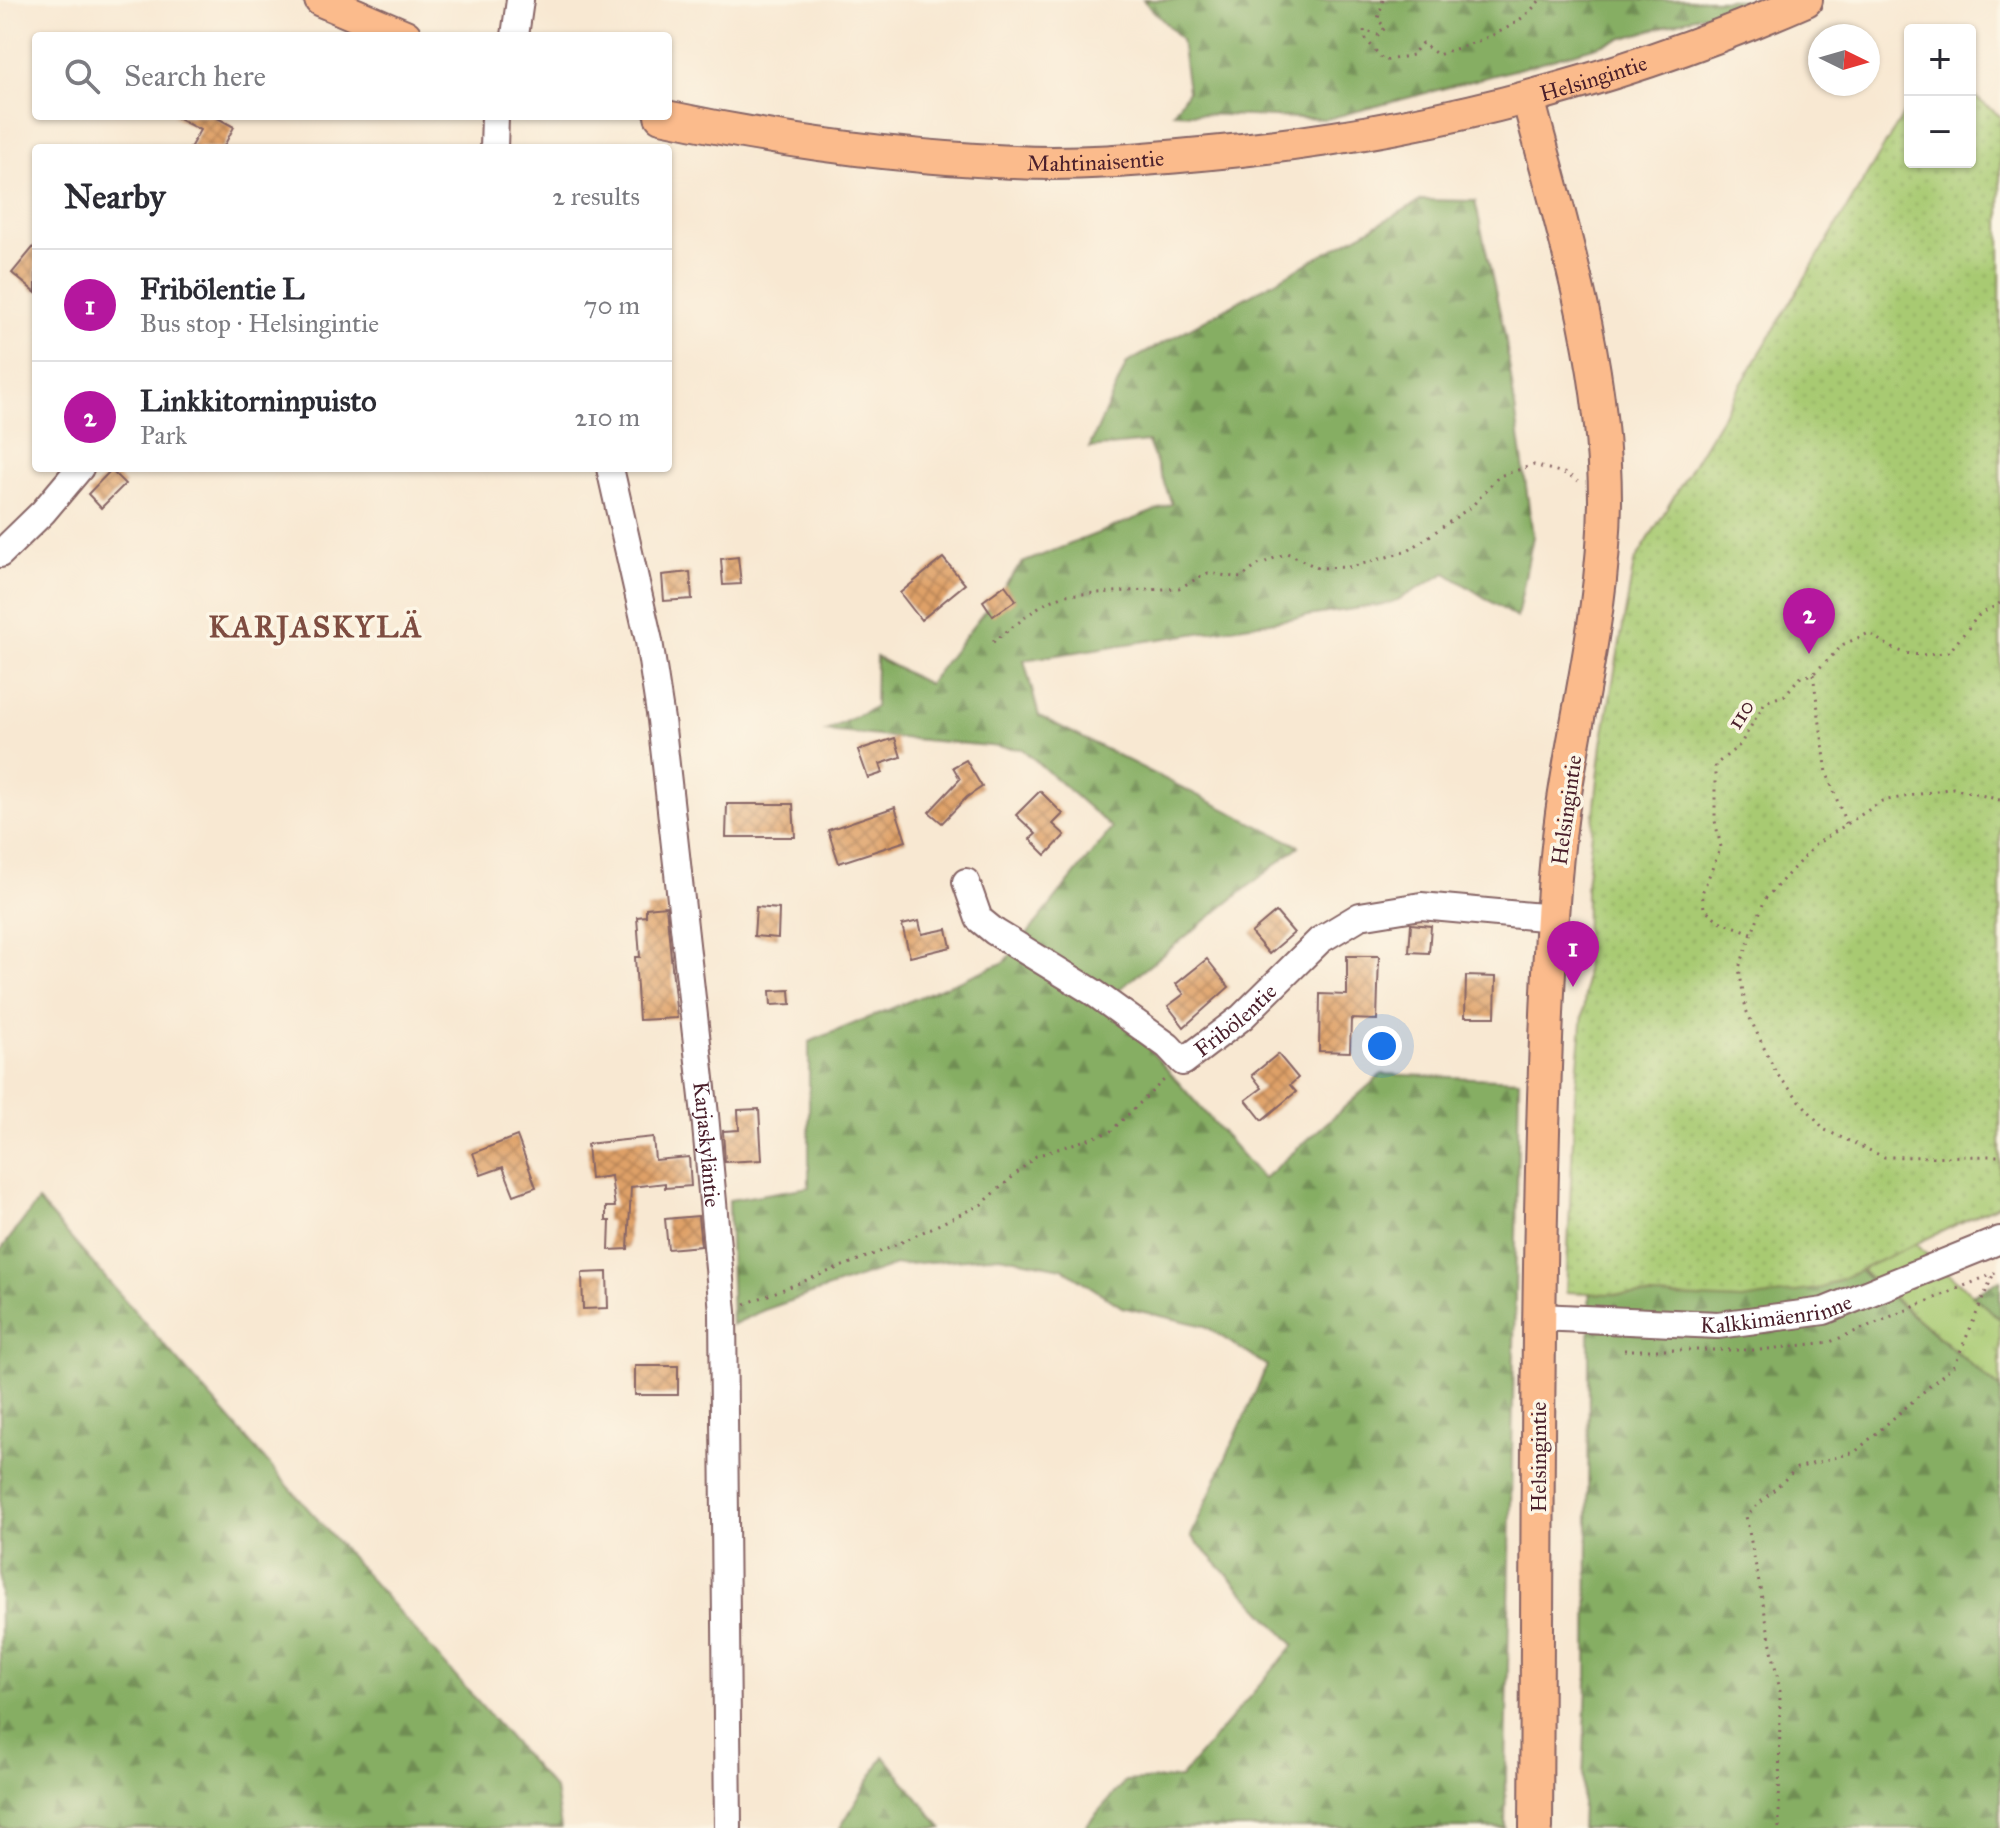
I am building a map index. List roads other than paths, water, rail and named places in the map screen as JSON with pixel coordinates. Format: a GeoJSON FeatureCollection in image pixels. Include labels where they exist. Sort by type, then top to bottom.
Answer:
{"type":"FeatureCollection","features":[{"type":"Feature","properties":{"kind":"main road"},"geometry":{"type":"LineString","coordinates":[[321,0],[396,32]]}},
{"type":"Feature","properties":{"kind":"main road","name":"Helsingintie"},"geometry":{"type":"LineString","coordinates":[[1536,1828],[1539,1317],[1553,918],[1562,814],[1598,604],[1605,501],[1598,395],[1588,333],[1528,98],[1664,57],[1806,0]]}},
{"type":"Feature","properties":{"kind":"main road","name":"Mahtinaisentie"},"geometry":{"type":"LineString","coordinates":[[672,118],[764,138],[896,155],[1017,162],[1131,160],[1341,138],[1528,98]]}},
{"type":"Feature","properties":{"kind":"street"},"geometry":{"type":"LineString","coordinates":[[516,32],[520,0]]}},
{"type":"Feature","properties":{"kind":"street"},"geometry":{"type":"LineString","coordinates":[[494,144],[495,120]]}},
{"type":"Feature","properties":{"kind":"street"},"geometry":{"type":"LineString","coordinates":[[0,554],[43,512],[77,472]]}},
{"type":"Feature","properties":{"kind":"street","name":"Karjaskyläntie"},"geometry":{"type":"LineString","coordinates":[[611,472],[649,641],[661,720],[683,890],[723,1312],[728,1828]]}},
{"type":"Feature","properties":{"kind":"street","name":"Fribölentie"},"geometry":{"type":"LineString","coordinates":[[966,882],[979,919],[1093,992],[1168,1046],[1183,1062],[1242,1017],[1320,940],[1360,916],[1421,906],[1553,918]]}},
{"type":"Feature","properties":{"kind":"street","name":"Kalkkimäenrinne"},"geometry":{"type":"LineString","coordinates":[[1539,1317],[1718,1325],[1824,1311],[2000,1240]]}},
{"type":"Feature","properties":{"kind":"place","name":"Linkkitorninpuisto"},"geometry":{"type":"Point","coordinates":[1809,654]}},
{"type":"Feature","properties":{"kind":"place","name":"Fribölentie L"},"geometry":{"type":"Point","coordinates":[1573,987]}},
{"type":"Feature","properties":{"kind":"district","name":"KARJASKYLÄ"},"geometry":{"type":"Point","coordinates":[316,627]}}]}
